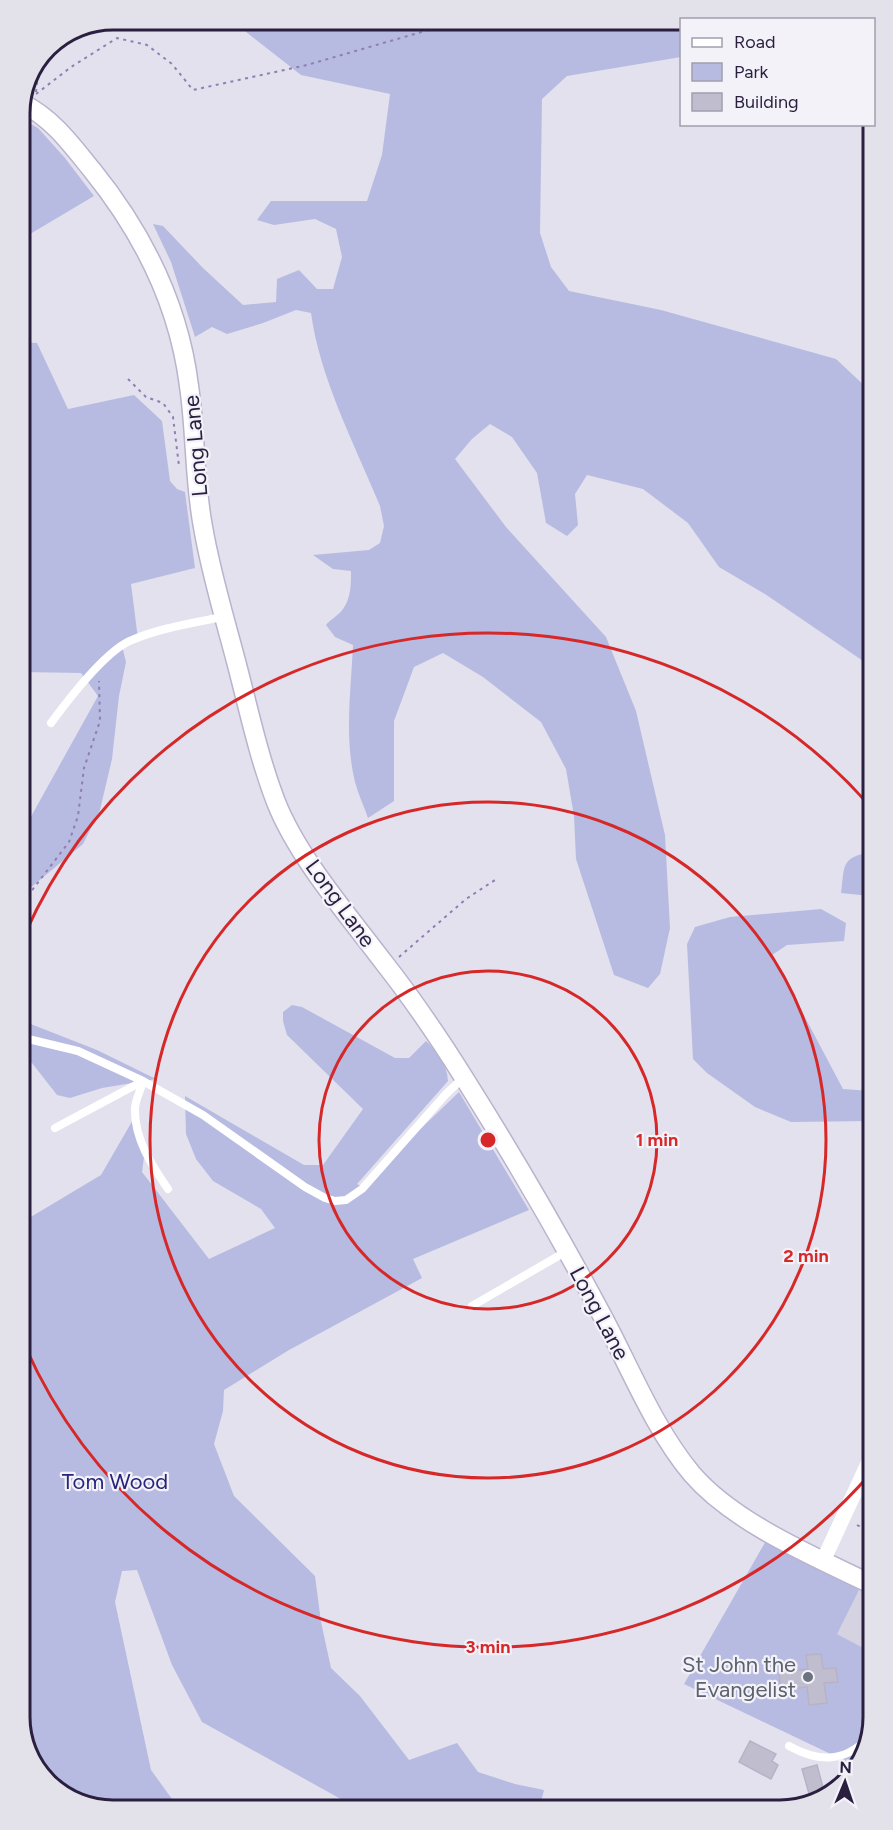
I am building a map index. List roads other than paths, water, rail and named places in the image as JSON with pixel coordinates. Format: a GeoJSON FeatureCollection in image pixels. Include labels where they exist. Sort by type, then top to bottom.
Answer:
{"type":"FeatureCollection","features":[{"type":"Feature","properties":{"kind":"street","name":"Long Lane"},"geometry":{"type":"LineString","coordinates":[[31,101],[52,122],[118,203],[158,273],[181,343],[189,383],[196,479],[209,562],[260,753],[278,807],[299,846],[337,903],[387,966],[464,1077],[547,1214],[648,1405],[675,1451],[692,1474],[711,1493],[781,1541],[863,1580]]}},
{"type":"Feature","properties":{"kind":"street"},"geometry":{"type":"LineString","coordinates":[[824,1562],[863,1475]]}},
{"type":"Feature","properties":{"kind":"lane"},"geometry":{"type":"LineString","coordinates":[[51,723],[75,690],[112,653],[130,640],[224,616]]}},
{"type":"Feature","properties":{"kind":"lane"},"geometry":{"type":"LineString","coordinates":[[30,1039],[78,1051],[143,1081],[202,1115],[305,1187],[336,1201],[346,1200],[362,1189],[446,1094],[464,1077]]}},
{"type":"Feature","properties":{"kind":"lane"},"geometry":{"type":"LineString","coordinates":[[55,1128],[143,1081]]}},
{"type":"Feature","properties":{"kind":"lane"},"geometry":{"type":"LineString","coordinates":[[143,1081],[135,1108],[138,1127],[150,1162],[168,1189]]}},
{"type":"Feature","properties":{"kind":"lane"},"geometry":{"type":"LineString","coordinates":[[472,1306],[567,1251]]}},
{"type":"Feature","properties":{"kind":"lane"},"geometry":{"type":"LineString","coordinates":[[789,1746],[806,1755],[829,1758],[856,1749]]}},
{"type":"Feature","properties":{"kind":"place","name":"St John the Evangelist"},"geometry":{"type":"Point","coordinates":[808,1677]}},
{"type":"Feature","properties":{"kind":"park label","name":"Tom Wood"},"geometry":{"type":"Point","coordinates":[115,1481]}}]}
